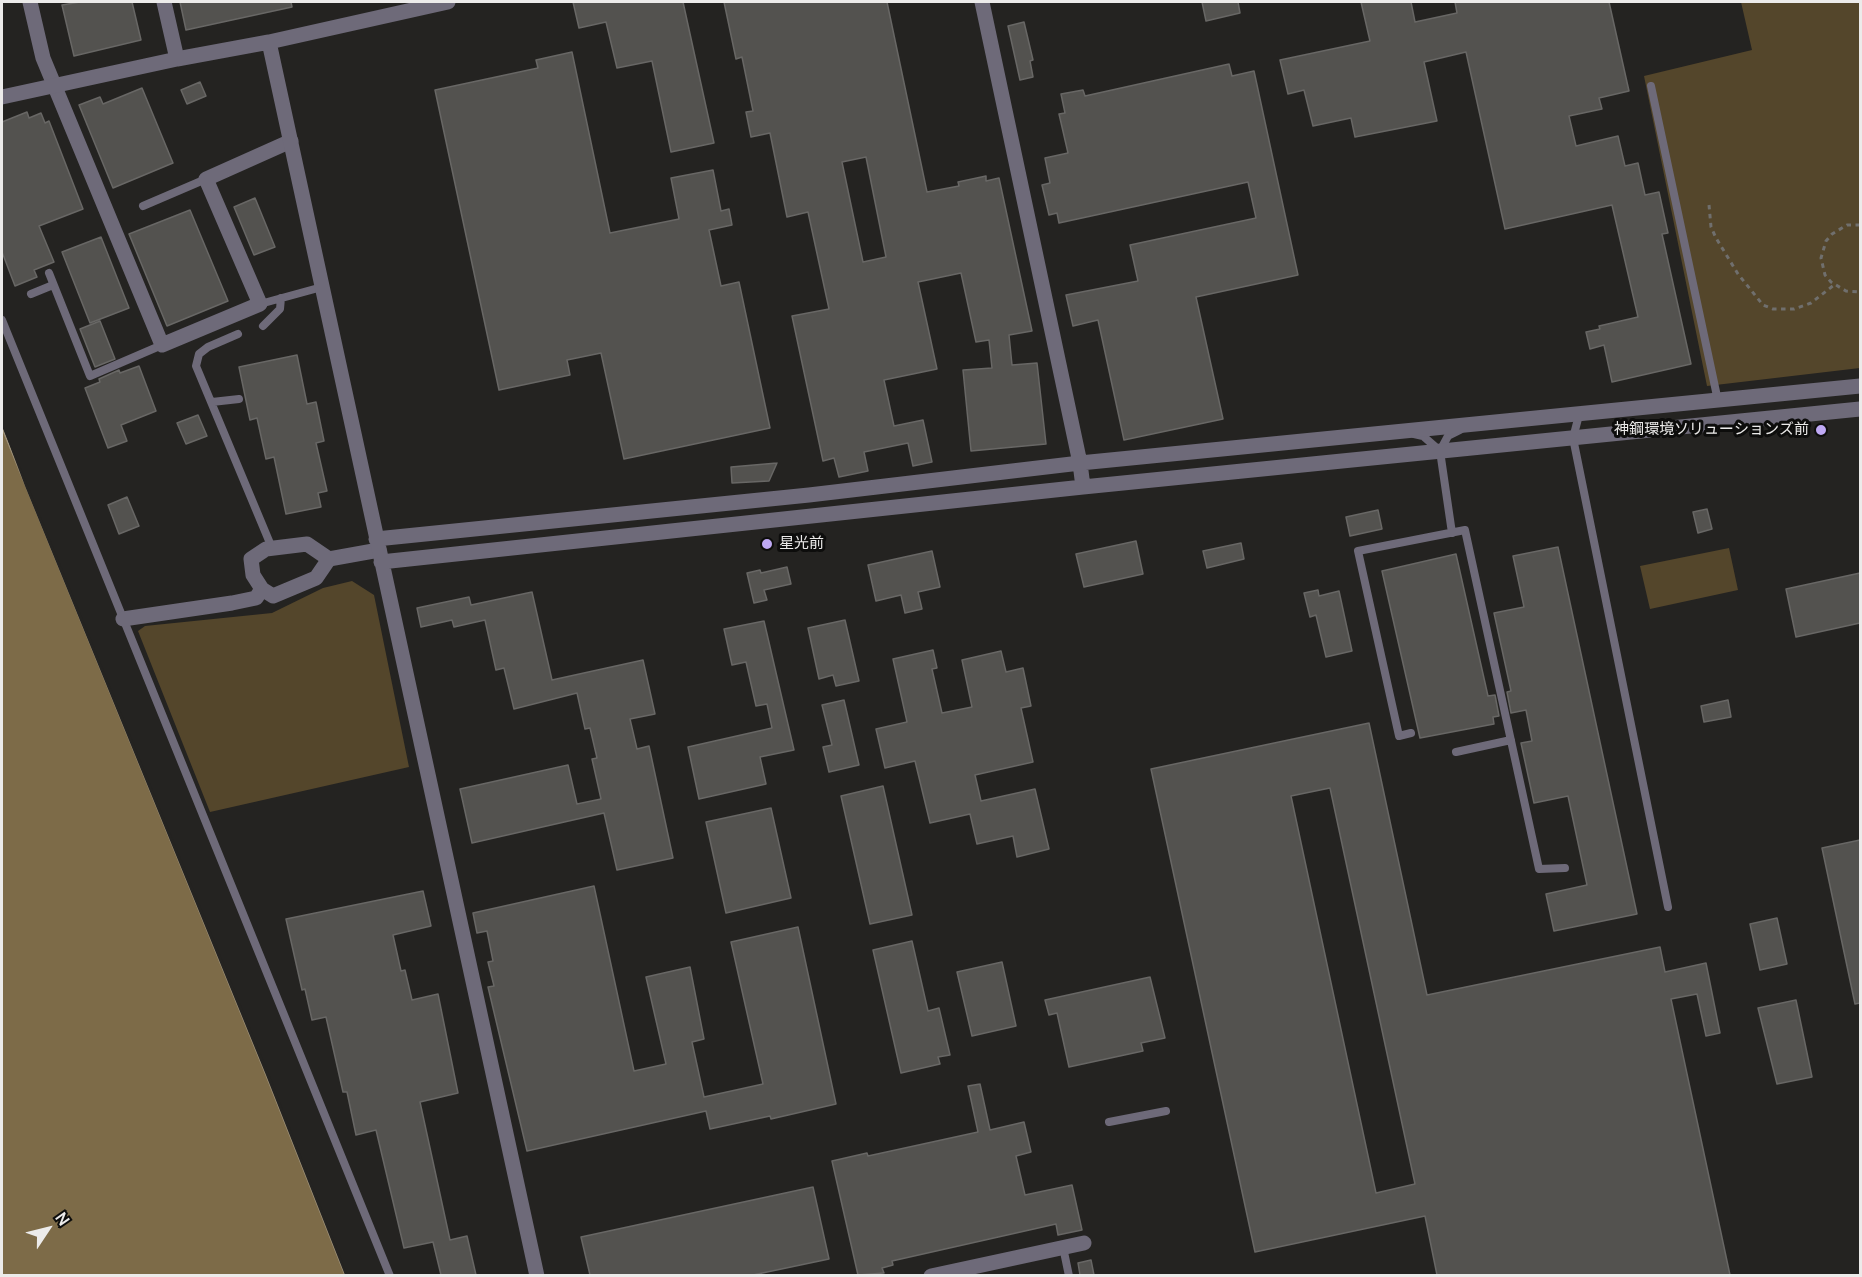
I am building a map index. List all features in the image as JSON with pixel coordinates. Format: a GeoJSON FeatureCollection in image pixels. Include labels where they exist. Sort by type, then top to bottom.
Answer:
{"type":"FeatureCollection","features":[{"type":"Feature","properties":{"kind":"street"},"geometry":{"type":"LineString","coordinates":[[30,2],[43,58],[162,345],[260,304],[207,179],[291,141]]}},
{"type":"Feature","properties":{"kind":"street"},"geometry":{"type":"LineString","coordinates":[[164,2],[177,59]]}},
{"type":"Feature","properties":{"kind":"street"},"geometry":{"type":"LineString","coordinates":[[2,96],[269,42],[448,2]]}},
{"type":"Feature","properties":{"kind":"street"},"geometry":{"type":"LineString","coordinates":[[982,2],[1080,463],[1083,487]]}},
{"type":"Feature","properties":{"kind":"street"},"geometry":{"type":"LineString","coordinates":[[269,42],[537,1275]]}},
{"type":"Feature","properties":{"kind":"street"},"geometry":{"type":"LineString","coordinates":[[329,559],[316,578],[273,596],[262,589],[253,575],[251,559],[266,549],[307,544],[329,559],[379,550],[809,495],[1080,463],[1860,386]]}},
{"type":"Feature","properties":{"kind":"street"},"geometry":{"type":"LineString","coordinates":[[379,550],[1083,487],[1860,409]]}},
{"type":"Feature","properties":{"kind":"street"},"geometry":{"type":"LineString","coordinates":[[123,619],[256,598],[262,589]]}},
{"type":"Feature","properties":{"kind":"street"},"geometry":{"type":"LineString","coordinates":[[931,1275],[1084,1243]]}},
{"type":"Feature","properties":{"kind":"lane"},"geometry":{"type":"LineString","coordinates":[[1652,86],[1718,401]]}},
{"type":"Feature","properties":{"kind":"lane"},"geometry":{"type":"LineString","coordinates":[[142,206],[207,179]]}},
{"type":"Feature","properties":{"kind":"lane"},"geometry":{"type":"LineString","coordinates":[[49,273],[90,376],[162,345]]}},
{"type":"Feature","properties":{"kind":"lane"},"geometry":{"type":"LineString","coordinates":[[31,294],[53,285]]}},
{"type":"Feature","properties":{"kind":"lane"},"geometry":{"type":"LineString","coordinates":[[260,304],[322,287]]}},
{"type":"Feature","properties":{"kind":"lane"},"geometry":{"type":"LineString","coordinates":[[263,326],[280,309],[281,298]]}},
{"type":"Feature","properties":{"kind":"lane"},"geometry":{"type":"LineString","coordinates":[[2,320],[390,1275]]}},
{"type":"Feature","properties":{"kind":"lane"},"geometry":{"type":"LineString","coordinates":[[238,334],[208,347],[199,354],[196,366],[272,548]]}},
{"type":"Feature","properties":{"kind":"lane"},"geometry":{"type":"LineString","coordinates":[[212,402],[239,399]]}},
{"type":"Feature","properties":{"kind":"lane"},"geometry":{"type":"LineString","coordinates":[[1579,415],[1573,438],[1668,907]]}},
{"type":"Feature","properties":{"kind":"lane"},"geometry":{"type":"LineString","coordinates":[[1452,532],[1440,451],[1448,436],[1466,426]]}},
{"type":"Feature","properties":{"kind":"lane"},"geometry":{"type":"LineString","coordinates":[[1407,432],[1423,436],[1440,451]]}},
{"type":"Feature","properties":{"kind":"lane"},"geometry":{"type":"LineString","coordinates":[[1411,733],[1399,736],[1358,551],[1465,530],[1539,869],[1565,868]]}},
{"type":"Feature","properties":{"kind":"lane"},"geometry":{"type":"LineString","coordinates":[[1456,752],[1510,740]]}},
{"type":"Feature","properties":{"kind":"lane"},"geometry":{"type":"LineString","coordinates":[[1108,1122],[1166,1111]]}},
{"type":"Feature","properties":{"kind":"lane"},"geometry":{"type":"LineString","coordinates":[[1063,1247],[1069,1275]]}},
{"type":"Feature","properties":{"kind":"path"},"geometry":{"type":"LineString","coordinates":[[1710,205],[1711,226],[1716,238],[1738,274],[1763,305],[1773,309],[1794,309],[1811,303],[1834,285]]}},
{"type":"Feature","properties":{"kind":"path"},"geometry":{"type":"LineString","coordinates":[[1860,225],[1847,225],[1839,229],[1826,241],[1822,249],[1822,267],[1825,275],[1834,285],[1846,291],[1860,292]]}},
{"type":"Feature","properties":{"kind":"shaded area"},"geometry":{"type":"Polygon","coordinates":[[[1741,2],[1860,2],[1860,368],[1707,386],[1644,76],[1752,50],[1741,2]]]}},
{"type":"Feature","properties":{"kind":"shaded area"},"geometry":{"type":"Polygon","coordinates":[[[2,428],[266,1075],[345,1275],[2,1275],[2,428]]]}},
{"type":"Feature","properties":{"kind":"shaded area"},"geometry":{"type":"Polygon","coordinates":[[[1729,548],[1738,590],[1650,609],[1640,566],[1729,548]]]}},
{"type":"Feature","properties":{"kind":"shaded area"},"geometry":{"type":"Polygon","coordinates":[[[352,581],[374,595],[409,767],[210,812],[138,631],[145,626],[272,613],[323,588],[352,581]]]}},
{"type":"Feature","properties":{"kind":"pier"},"geometry":{"type":"Polygon","coordinates":[[[2,425],[269,1074],[348,1276],[345,1275],[2,425]]]}},
{"type":"Feature","properties":{"kind":"building"},"geometry":{"type":"Polygon","coordinates":[[[80,2],[132,2],[141,40],[74,56],[62,5],[80,2]]]}},
{"type":"Feature","properties":{"kind":"building"},"geometry":{"type":"Polygon","coordinates":[[[180,2],[291,2],[292,7],[186,30],[180,2]]]}},
{"type":"Feature","properties":{"kind":"building"},"geometry":{"type":"Polygon","coordinates":[[[573,2],[683,2],[714,143],[671,152],[652,61],[617,68],[606,22],[579,28],[573,2]]]}},
{"type":"Feature","properties":{"kind":"building"},"geometry":{"type":"Polygon","coordinates":[[[724,2],[887,2],[927,192],[959,186],[958,182],[986,176],[986,181],[999,178],[1032,331],[1009,335],[1012,365],[1037,363],[1046,444],[971,451],[963,370],[992,368],[989,340],[976,342],[961,273],[918,282],[937,369],[884,380],[894,426],[923,420],[932,462],[913,466],[908,443],[864,452],[868,471],[839,477],[834,458],[823,461],[792,316],[829,309],[808,212],[787,217],[770,133],[751,137],[746,112],[753,111],[742,57],[736,59],[724,2]],[[866,157],[842,162],[863,262],[886,257],[866,157]]]}},
{"type":"Feature","properties":{"kind":"building"},"geometry":{"type":"Polygon","coordinates":[[[1202,2],[1238,2],[1240,13],[1206,21],[1202,2]]]}},
{"type":"Feature","properties":{"kind":"building"},"geometry":{"type":"Polygon","coordinates":[[[1361,2],[1411,2],[1415,22],[1457,13],[1455,2],[1609,2],[1629,91],[1599,98],[1602,109],[1569,116],[1576,146],[1618,136],[1625,166],[1638,163],[1645,195],[1659,192],[1668,233],[1662,234],[1691,364],[1612,382],[1604,345],[1590,349],[1586,332],[1600,329],[1599,326],[1638,317],[1612,205],[1505,229],[1466,52],[1424,62],[1437,121],[1355,137],[1351,118],[1313,126],[1304,90],[1288,94],[1280,60],[1370,41],[1361,2]]]}},
{"type":"Feature","properties":{"kind":"building"},"geometry":{"type":"Polygon","coordinates":[[[1024,22],[1033,60],[1030,61],[1033,77],[1020,80],[1008,26],[1024,22]]]}},
{"type":"Feature","properties":{"kind":"building"},"geometry":{"type":"Polygon","coordinates":[[[572,52],[610,233],[679,219],[671,178],[713,170],[721,211],[729,209],[732,225],[709,230],[721,286],[739,282],[770,428],[624,459],[601,353],[567,360],[570,375],[499,390],[435,90],[538,68],[536,60],[572,52]]]}},
{"type":"Feature","properties":{"kind":"building"},"geometry":{"type":"Polygon","coordinates":[[[1229,64],[1232,76],[1254,71],[1298,275],[1196,297],[1223,419],[1124,440],[1098,320],[1073,326],[1066,295],[1138,281],[1130,245],[1256,218],[1248,182],[1059,223],[1057,213],[1049,215],[1042,185],[1050,183],[1045,158],[1068,153],[1059,114],[1065,113],[1061,94],[1083,90],[1085,96],[1229,64]]]}},
{"type":"Feature","properties":{"kind":"building"},"geometry":{"type":"Polygon","coordinates":[[[200,82],[206,96],[187,104],[181,90],[200,82]]]}},
{"type":"Feature","properties":{"kind":"building"},"geometry":{"type":"Polygon","coordinates":[[[142,88],[173,163],[113,188],[79,105],[100,97],[103,104],[142,88]]]}},
{"type":"Feature","properties":{"kind":"building"},"geometry":{"type":"Polygon","coordinates":[[[27,112],[29,118],[41,113],[45,123],[49,121],[83,209],[39,226],[54,262],[34,270],[37,277],[15,286],[2,252],[2,122],[27,112]]]}},
{"type":"Feature","properties":{"kind":"building"},"geometry":{"type":"Polygon","coordinates":[[[255,198],[275,247],[254,255],[234,207],[255,198]]]}},
{"type":"Feature","properties":{"kind":"building"},"geometry":{"type":"Polygon","coordinates":[[[190,210],[228,301],[167,326],[129,234],[190,210]]]}},
{"type":"Feature","properties":{"kind":"building"},"geometry":{"type":"Polygon","coordinates":[[[101,237],[129,308],[90,323],[62,252],[101,237]]]}},
{"type":"Feature","properties":{"kind":"building"},"geometry":{"type":"Polygon","coordinates":[[[100,321],[115,359],[95,367],[80,329],[100,321]]]}},
{"type":"Feature","properties":{"kind":"building"},"geometry":{"type":"Polygon","coordinates":[[[297,355],[307,404],[316,402],[324,441],[316,443],[327,491],[318,493],[321,507],[286,514],[274,457],[266,459],[257,418],[250,420],[239,367],[297,355]]]}},
{"type":"Feature","properties":{"kind":"building"},"geometry":{"type":"Polygon","coordinates":[[[139,366],[156,411],[121,425],[127,441],[108,448],[85,388],[119,370],[120,373],[139,366]]]}},
{"type":"Feature","properties":{"kind":"building"},"geometry":{"type":"Polygon","coordinates":[[[198,415],[207,436],[186,444],[177,423],[198,415]]]}},
{"type":"Feature","properties":{"kind":"building"},"geometry":{"type":"Polygon","coordinates":[[[777,463],[769,481],[732,483],[731,467],[777,463]]]}},
{"type":"Feature","properties":{"kind":"building"},"geometry":{"type":"Polygon","coordinates":[[[127,497],[139,526],[119,534],[108,505],[127,497]]]}},
{"type":"Feature","properties":{"kind":"building"},"geometry":{"type":"Polygon","coordinates":[[[1707,509],[1712,529],[1698,533],[1693,512],[1707,509]]]}},
{"type":"Feature","properties":{"kind":"building"},"geometry":{"type":"Polygon","coordinates":[[[1378,510],[1382,529],[1350,536],[1346,517],[1378,510]]]}},
{"type":"Feature","properties":{"kind":"building"},"geometry":{"type":"Polygon","coordinates":[[[1136,541],[1143,574],[1084,587],[1076,554],[1136,541]]]}},
{"type":"Feature","properties":{"kind":"building"},"geometry":{"type":"Polygon","coordinates":[[[1241,543],[1244,559],[1207,568],[1203,551],[1241,543]]]}},
{"type":"Feature","properties":{"kind":"building"},"geometry":{"type":"Polygon","coordinates":[[[1558,547],[1637,914],[1554,931],[1546,894],[1587,885],[1568,796],[1534,803],[1521,743],[1532,741],[1526,710],[1511,713],[1507,692],[1511,691],[1494,613],[1524,607],[1513,556],[1558,547]]]}},
{"type":"Feature","properties":{"kind":"building"},"geometry":{"type":"Polygon","coordinates":[[[932,551],[940,587],[918,592],[922,609],[905,613],[901,595],[876,601],[868,565],[932,551]]]}},
{"type":"Feature","properties":{"kind":"building"},"geometry":{"type":"Polygon","coordinates":[[[1456,554],[1488,696],[1495,695],[1499,716],[1493,717],[1494,724],[1420,738],[1382,571],[1456,554]]]}},
{"type":"Feature","properties":{"kind":"building"},"geometry":{"type":"Polygon","coordinates":[[[787,567],[791,584],[764,590],[767,600],[754,603],[747,573],[760,570],[761,573],[787,567]]]}},
{"type":"Feature","properties":{"kind":"building"},"geometry":{"type":"Polygon","coordinates":[[[1860,573],[1860,623],[1796,637],[1786,589],[1860,573]]]}},
{"type":"Feature","properties":{"kind":"building"},"geometry":{"type":"Polygon","coordinates":[[[1318,590],[1319,596],[1339,591],[1352,651],[1326,657],[1316,615],[1310,617],[1304,593],[1318,590]]]}},
{"type":"Feature","properties":{"kind":"building"},"geometry":{"type":"Polygon","coordinates":[[[532,592],[552,680],[643,660],[655,714],[630,719],[637,749],[649,746],[673,858],[617,870],[604,813],[472,843],[460,789],[568,765],[577,804],[601,799],[592,759],[597,758],[590,728],[585,729],[577,693],[514,709],[504,668],[496,670],[485,620],[454,627],[452,620],[421,627],[417,608],[469,597],[471,605],[532,592]]]}},
{"type":"Feature","properties":{"kind":"building"},"geometry":{"type":"Polygon","coordinates":[[[845,620],[859,681],[836,686],[833,675],[819,679],[808,628],[845,620]]]}},
{"type":"Feature","properties":{"kind":"building"},"geometry":{"type":"Polygon","coordinates":[[[764,621],[794,750],[760,757],[766,784],[699,799],[688,747],[772,728],[767,704],[756,706],[746,662],[732,665],[724,629],[764,621]]]}},
{"type":"Feature","properties":{"kind":"building"},"geometry":{"type":"Polygon","coordinates":[[[933,650],[937,668],[932,669],[942,713],[972,707],[962,660],[1001,651],[1006,672],[1023,668],[1031,706],[1021,708],[1033,762],[975,775],[981,801],[1035,789],[1049,849],[1017,857],[1013,836],[977,844],[970,814],[930,823],[915,761],[885,768],[876,729],[907,722],[893,659],[933,650]]]}},
{"type":"Feature","properties":{"kind":"building"},"geometry":{"type":"Polygon","coordinates":[[[844,700],[859,765],[829,772],[823,747],[832,745],[822,705],[844,700]]]}},
{"type":"Feature","properties":{"kind":"building"},"geometry":{"type":"Polygon","coordinates":[[[1728,700],[1731,717],[1704,722],[1701,706],[1728,700]]]}},
{"type":"Feature","properties":{"kind":"building"},"geometry":{"type":"Polygon","coordinates":[[[1369,723],[1427,995],[1660,947],[1665,972],[1706,963],[1720,1033],[1706,1036],[1697,994],[1671,999],[1730,1275],[1437,1275],[1425,1216],[1255,1252],[1151,769],[1369,723]],[[1330,788],[1291,796],[1376,1193],[1415,1184],[1330,788]]]}},
{"type":"Feature","properties":{"kind":"building"},"geometry":{"type":"Polygon","coordinates":[[[883,786],[912,915],[870,924],[841,796],[883,786]]]}},
{"type":"Feature","properties":{"kind":"building"},"geometry":{"type":"Polygon","coordinates":[[[771,808],[791,898],[726,913],[706,822],[771,808]]]}},
{"type":"Feature","properties":{"kind":"building"},"geometry":{"type":"Polygon","coordinates":[[[1860,840],[1860,1003],[1855,1004],[1822,848],[1860,840]]]}},
{"type":"Feature","properties":{"kind":"building"},"geometry":{"type":"Polygon","coordinates":[[[594,886],[634,1071],[666,1064],[646,977],[690,967],[704,1039],[692,1042],[704,1097],[763,1084],[731,942],[798,927],[836,1104],[771,1119],[770,1116],[710,1129],[706,1111],[527,1151],[488,987],[494,986],[488,962],[493,961],[487,931],[477,933],[473,913],[594,886]]]}},
{"type":"Feature","properties":{"kind":"building"},"geometry":{"type":"Polygon","coordinates":[[[423,891],[431,926],[393,935],[401,971],[405,970],[412,1000],[438,994],[458,1093],[420,1102],[450,1240],[467,1236],[476,1275],[441,1275],[433,1242],[404,1248],[376,1130],[356,1135],[347,1092],[343,1092],[326,1017],[312,1020],[305,989],[302,990],[286,919],[423,891]]]}},
{"type":"Feature","properties":{"kind":"building"},"geometry":{"type":"Polygon","coordinates":[[[1777,918],[1787,964],[1760,970],[1750,924],[1777,918]]]}},
{"type":"Feature","properties":{"kind":"building"},"geometry":{"type":"Polygon","coordinates":[[[912,941],[928,1011],[939,1008],[950,1055],[938,1057],[940,1064],[901,1073],[873,950],[912,941]]]}},
{"type":"Feature","properties":{"kind":"building"},"geometry":{"type":"Polygon","coordinates":[[[1002,962],[1016,1026],[972,1036],[957,972],[1002,962]]]}},
{"type":"Feature","properties":{"kind":"building"},"geometry":{"type":"Polygon","coordinates":[[[1150,977],[1165,1038],[1141,1043],[1143,1051],[1069,1067],[1057,1013],[1049,1015],[1045,1000],[1150,977]]]}},
{"type":"Feature","properties":{"kind":"building"},"geometry":{"type":"Polygon","coordinates":[[[1796,1000],[1812,1077],[1777,1084],[1758,1008],[1796,1000]]]}},
{"type":"Feature","properties":{"kind":"building"},"geometry":{"type":"Polygon","coordinates":[[[980,1084],[990,1130],[1024,1122],[1031,1152],[1016,1156],[1025,1195],[1072,1185],[1082,1230],[1058,1235],[1056,1224],[892,1261],[893,1265],[882,1268],[884,1273],[858,1275],[832,1161],[867,1153],[868,1156],[978,1132],[968,1086],[980,1084]]]}},
{"type":"Feature","properties":{"kind":"building"},"geometry":{"type":"Polygon","coordinates":[[[813,1187],[829,1259],[753,1275],[590,1275],[581,1237],[813,1187]]]}},
{"type":"Feature","properties":{"kind":"building"},"geometry":{"type":"Polygon","coordinates":[[[1091,1260],[1094,1275],[1080,1275],[1078,1263],[1091,1260]]]}},
{"type":"Feature","properties":{"kind":"place","name":"神鋼環境ソリューションズ前"},"geometry":{"type":"Point","coordinates":[1821,430]}},
{"type":"Feature","properties":{"kind":"place","name":"星光前"},"geometry":{"type":"Point","coordinates":[767,544]}}]}
